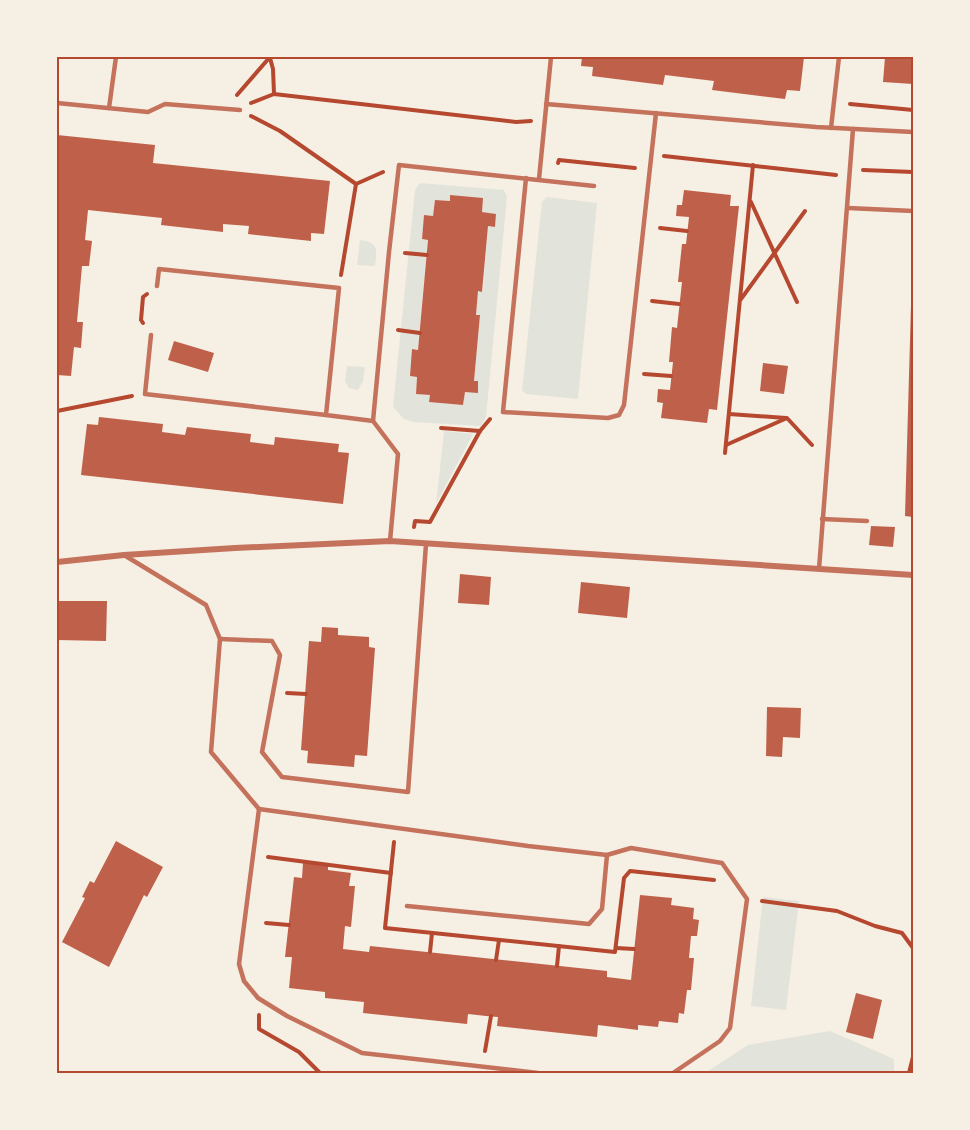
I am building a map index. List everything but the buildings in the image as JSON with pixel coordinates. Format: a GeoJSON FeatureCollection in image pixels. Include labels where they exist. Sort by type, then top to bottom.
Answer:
{"type":"FeatureCollection","features":[{"type":"Feature","properties":{"kind":"street"},"geometry":{"type":"LineString","coordinates":[[57,562],[124,555],[390,541],[913,574]]}},
{"type":"Feature","properties":{"kind":"lane"},"geometry":{"type":"LineString","coordinates":[[109,108],[116,57]]}},
{"type":"Feature","properties":{"kind":"lane"},"geometry":{"type":"LineString","coordinates":[[539,179],[551,57]]}},
{"type":"Feature","properties":{"kind":"lane"},"geometry":{"type":"LineString","coordinates":[[831,128],[839,57]]}},
{"type":"Feature","properties":{"kind":"lane"},"geometry":{"type":"LineString","coordinates":[[57,103],[148,112],[165,104],[240,110]]}},
{"type":"Feature","properties":{"kind":"lane"},"geometry":{"type":"LineString","coordinates":[[546,104],[831,128],[913,132]]}},
{"type":"Feature","properties":{"kind":"lane"},"geometry":{"type":"LineString","coordinates":[[526,178],[503,412],[608,418],[619,415],[624,405],[656,113]]}},
{"type":"Feature","properties":{"kind":"lane"},"geometry":{"type":"LineString","coordinates":[[819,569],[853,129]]}},
{"type":"Feature","properties":{"kind":"lane"},"geometry":{"type":"LineString","coordinates":[[390,541],[398,454],[373,421],[399,165],[594,186]]}},
{"type":"Feature","properties":{"kind":"lane"},"geometry":{"type":"LineString","coordinates":[[848,208],[913,211]]}},
{"type":"Feature","properties":{"kind":"lane"},"geometry":{"type":"LineString","coordinates":[[157,286],[159,269],[339,288],[326,414]]}},
{"type":"Feature","properties":{"kind":"lane"},"geometry":{"type":"LineString","coordinates":[[151,335],[145,394],[373,421]]}},
{"type":"Feature","properties":{"kind":"lane"},"geometry":{"type":"LineString","coordinates":[[822,519],[867,521]]}},
{"type":"Feature","properties":{"kind":"lane"},"geometry":{"type":"LineString","coordinates":[[220,639],[272,641],[280,656],[262,752],[282,777],[408,792],[426,544]]}},
{"type":"Feature","properties":{"kind":"lane"},"geometry":{"type":"LineString","coordinates":[[124,555],[206,605],[220,639],[211,752],[259,809],[528,846],[607,855],[630,848],[722,863],[747,899],[730,1028],[720,1041],[673,1073]]}},
{"type":"Feature","properties":{"kind":"lane"},"geometry":{"type":"LineString","coordinates":[[259,809],[239,964],[244,981],[258,998],[287,1016],[363,1053],[538,1073]]}},
{"type":"Feature","properties":{"kind":"lane"},"geometry":{"type":"LineString","coordinates":[[407,906],[589,924],[602,909],[607,855]]}},
{"type":"Feature","properties":{"kind":"path"},"geometry":{"type":"LineString","coordinates":[[270,57],[274,94]]}},
{"type":"Feature","properties":{"kind":"path"},"geometry":{"type":"LineString","coordinates":[[227,109],[236,95],[270,57]]}},
{"type":"Feature","properties":{"kind":"path"},"geometry":{"type":"LineString","coordinates":[[356,184],[280,131],[240,110],[252,102],[274,94],[516,122],[544,120]]}},
{"type":"Feature","properties":{"kind":"path"},"geometry":{"type":"LineString","coordinates":[[834,103],[913,110]]}},
{"type":"Feature","properties":{"kind":"path"},"geometry":{"type":"LineString","coordinates":[[652,154],[850,176]]}},
{"type":"Feature","properties":{"kind":"path"},"geometry":{"type":"LineString","coordinates":[[559,160],[650,170]]}},
{"type":"Feature","properties":{"kind":"path"},"geometry":{"type":"LineString","coordinates":[[356,184],[399,165]]}},
{"type":"Feature","properties":{"kind":"path"},"geometry":{"type":"LineString","coordinates":[[725,453],[753,165]]}},
{"type":"Feature","properties":{"kind":"path"},"geometry":{"type":"LineString","coordinates":[[850,169],[913,172]]}},
{"type":"Feature","properties":{"kind":"path"},"geometry":{"type":"LineString","coordinates":[[339,288],[356,184]]}},
{"type":"Feature","properties":{"kind":"path"},"geometry":{"type":"LineString","coordinates":[[750,200],[797,302]]}},
{"type":"Feature","properties":{"kind":"path"},"geometry":{"type":"LineString","coordinates":[[740,300],[805,211]]}},
{"type":"Feature","properties":{"kind":"path"},"geometry":{"type":"LineString","coordinates":[[660,228],[687,231]]}},
{"type":"Feature","properties":{"kind":"path"},"geometry":{"type":"LineString","coordinates":[[405,253],[427,255]]}},
{"type":"Feature","properties":{"kind":"path"},"geometry":{"type":"LineString","coordinates":[[141,320],[143,297]]}},
{"type":"Feature","properties":{"kind":"path"},"geometry":{"type":"LineString","coordinates":[[652,301],[679,304]]}},
{"type":"Feature","properties":{"kind":"path"},"geometry":{"type":"LineString","coordinates":[[398,330],[420,333]]}},
{"type":"Feature","properties":{"kind":"path"},"geometry":{"type":"LineString","coordinates":[[644,374],[671,376]]}},
{"type":"Feature","properties":{"kind":"path"},"geometry":{"type":"LineString","coordinates":[[57,411],[145,394]]}},
{"type":"Feature","properties":{"kind":"path"},"geometry":{"type":"LineString","coordinates":[[729,414],[787,418],[813,447]]}},
{"type":"Feature","properties":{"kind":"path"},"geometry":{"type":"LineString","coordinates":[[726,445],[787,418]]}},
{"type":"Feature","properties":{"kind":"path"},"geometry":{"type":"LineString","coordinates":[[411,543],[415,521],[430,522],[488,420]]}},
{"type":"Feature","properties":{"kind":"path"},"geometry":{"type":"LineString","coordinates":[[441,428],[480,431]]}},
{"type":"Feature","properties":{"kind":"path"},"geometry":{"type":"LineString","coordinates":[[286,692],[306,694]]}},
{"type":"Feature","properties":{"kind":"path"},"geometry":{"type":"LineString","coordinates":[[392,864],[393,850]]}},
{"type":"Feature","properties":{"kind":"path"},"geometry":{"type":"LineString","coordinates":[[252,855],[391,873]]}},
{"type":"Feature","properties":{"kind":"path"},"geometry":{"type":"LineString","coordinates":[[747,899],[837,910],[875,926],[902,933],[913,948]]}},
{"type":"Feature","properties":{"kind":"path"},"geometry":{"type":"LineString","coordinates":[[266,923],[289,925]]}},
{"type":"Feature","properties":{"kind":"path"},"geometry":{"type":"LineString","coordinates":[[430,952],[432,933]]}},
{"type":"Feature","properties":{"kind":"path"},"geometry":{"type":"LineString","coordinates":[[496,960],[499,940]]}},
{"type":"Feature","properties":{"kind":"path"},"geometry":{"type":"LineString","coordinates":[[557,966],[559,946]]}},
{"type":"Feature","properties":{"kind":"path"},"geometry":{"type":"LineString","coordinates":[[616,948],[634,949]]}},
{"type":"Feature","properties":{"kind":"path"},"geometry":{"type":"LineString","coordinates":[[258,998],[259,1029],[299,1052],[320,1073]]}},
{"type":"Feature","properties":{"kind":"path"},"geometry":{"type":"LineString","coordinates":[[482,1067],[491,1016]]}},
{"type":"Feature","properties":{"kind":"path"},"geometry":{"type":"LineString","coordinates":[[909,1073],[913,1057]]}},
{"type":"Feature","properties":{"kind":"shaded area"},"geometry":{"type":"Polygon","coordinates":[[[420,183],[504,190],[507,197],[486,417],[481,426],[413,422],[404,419],[393,407],[415,190],[420,183]],[[450,196],[450,201],[435,200],[433,216],[424,215],[422,239],[428,240],[418,350],[413,349],[410,376],[417,377],[416,394],[430,395],[430,402],[463,405],[465,392],[478,392],[478,382],[474,381],[480,315],[476,315],[478,291],[483,291],[488,226],[495,227],[496,214],[482,212],[450,196]]]}},
{"type":"Feature","properties":{"kind":"shaded area"},"geometry":{"type":"Polygon","coordinates":[[[547,197],[597,203],[578,399],[526,394],[522,390],[542,202],[547,197]]]}},
{"type":"Feature","properties":{"kind":"shaded area"},"geometry":{"type":"Polygon","coordinates":[[[360,240],[374,245],[375,266],[357,265],[360,240]]]}},
{"type":"Feature","properties":{"kind":"shaded area"},"geometry":{"type":"Polygon","coordinates":[[[347,366],[365,367],[363,381],[358,390],[349,388],[345,381],[347,366]]]}},
{"type":"Feature","properties":{"kind":"shaded area"},"geometry":{"type":"Polygon","coordinates":[[[444,432],[473,434],[436,504],[444,432]]]}},
{"type":"Feature","properties":{"kind":"shaded area"},"geometry":{"type":"Polygon","coordinates":[[[763,897],[799,901],[786,1010],[751,1006],[763,897]]]}},
{"type":"Feature","properties":{"kind":"shaded area"},"geometry":{"type":"Polygon","coordinates":[[[830,1031],[894,1059],[894,1073],[705,1073],[748,1045],[830,1031]]]}}]}
